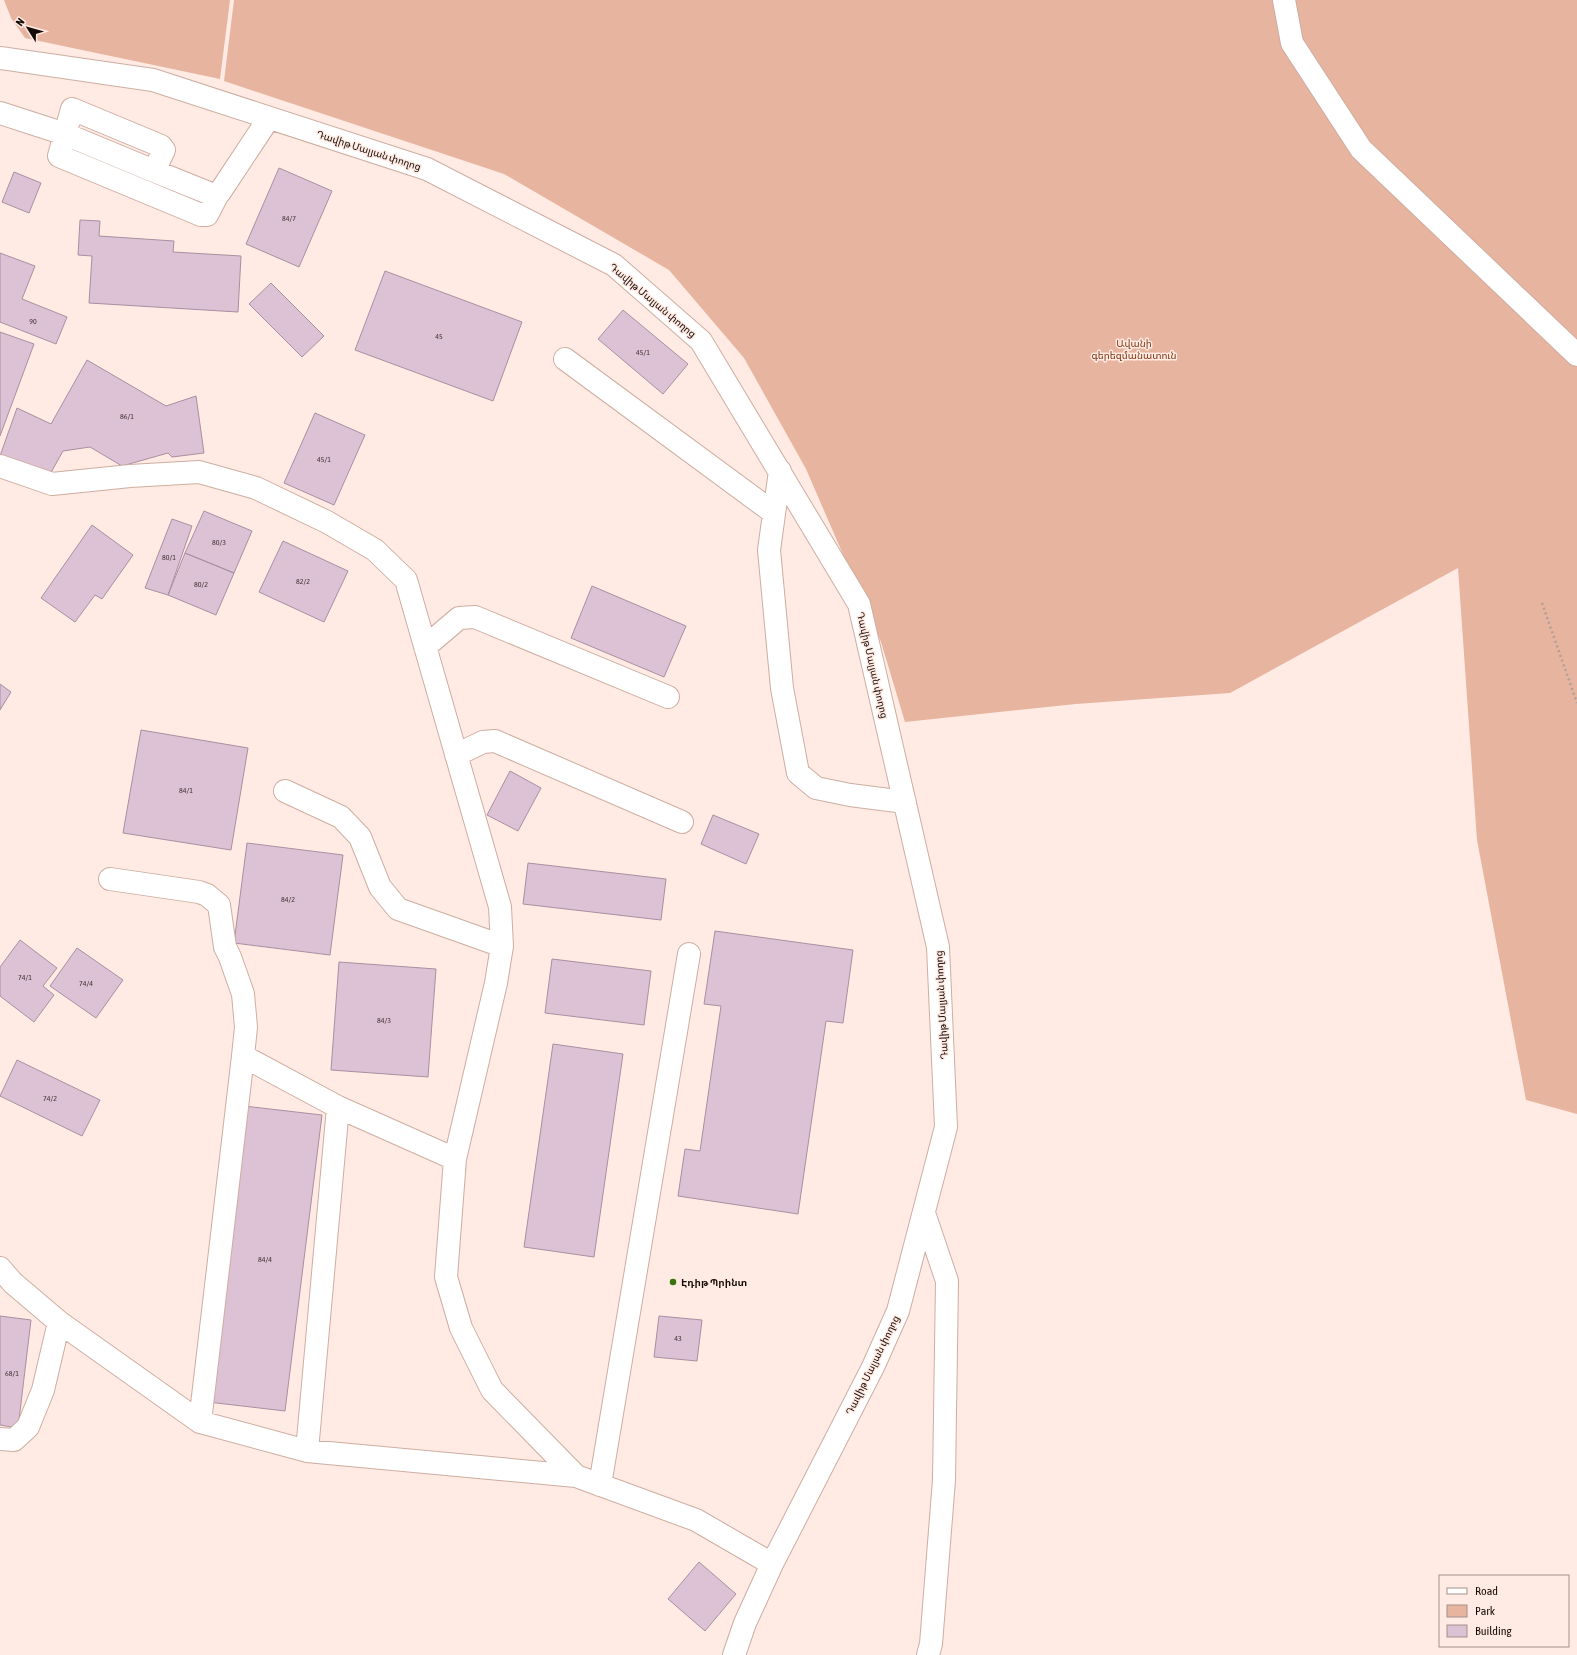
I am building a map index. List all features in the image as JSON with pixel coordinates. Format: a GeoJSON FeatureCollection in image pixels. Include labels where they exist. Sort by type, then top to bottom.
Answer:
{"type":"FeatureCollection","features":[{"type":"Feature","properties":{"kind":"street"},"geometry":{"type":"LineString","coordinates":[[1284,0],[1292,43],[1361,149],[1577,355]]}},
{"type":"Feature","properties":{"kind":"street","name":"Դավիթ Մալյան փողոց"},"geometry":{"type":"LineString","coordinates":[[0,58],[153,80],[427,169],[614,265],[701,341],[859,604],[938,947],[946,1127],[898,1311],[873,1367],[772,1564],[745,1623],[734,1655]]}},
{"type":"Feature","properties":{"kind":"street"},"geometry":{"type":"LineString","coordinates":[[218,196],[214,196],[154,171],[164,150],[161,146],[72,109],[58,156],[202,215],[207,214],[269,118]]}},
{"type":"Feature","properties":{"kind":"street"},"geometry":{"type":"LineString","coordinates":[[0,113],[65,134]]}},
{"type":"Feature","properties":{"kind":"street"},"geometry":{"type":"LineString","coordinates":[[565,359],[774,513]]}},
{"type":"Feature","properties":{"kind":"street"},"geometry":{"type":"LineString","coordinates":[[0,466],[52,484],[130,476],[199,472],[256,488],[327,522],[375,550],[406,580],[500,907],[502,946],[496,983],[455,1159],[446,1277],[461,1328],[492,1390],[576,1476]]}},
{"type":"Feature","properties":{"kind":"street"},"geometry":{"type":"LineString","coordinates":[[780,471],[769,550],[782,688],[798,773],[816,788],[850,795],[905,802]]}},
{"type":"Feature","properties":{"kind":"street"},"geometry":{"type":"LineString","coordinates":[[425,647],[459,618],[475,616],[668,697]]}},
{"type":"Feature","properties":{"kind":"street"},"geometry":{"type":"LineString","coordinates":[[456,755],[483,742],[495,741],[682,822]]}},
{"type":"Feature","properties":{"kind":"street"},"geometry":{"type":"LineString","coordinates":[[285,791],[341,817],[360,837],[380,887],[398,909],[502,946]]}},
{"type":"Feature","properties":{"kind":"street"},"geometry":{"type":"LineString","coordinates":[[110,879],[199,892],[207,895],[219,905],[225,947],[243,994],[246,1027],[200,1422]]}},
{"type":"Feature","properties":{"kind":"street"},"geometry":{"type":"LineString","coordinates":[[600,1485],[689,954]]}},
{"type":"Feature","properties":{"kind":"street"},"geometry":{"type":"LineString","coordinates":[[243,1056],[338,1107],[455,1159]]}},
{"type":"Feature","properties":{"kind":"street"},"geometry":{"type":"LineString","coordinates":[[307,1451],[338,1107]]}},
{"type":"Feature","properties":{"kind":"street"},"geometry":{"type":"LineString","coordinates":[[924,1213],[947,1281],[944,1480],[931,1644],[928,1655]]}},
{"type":"Feature","properties":{"kind":"street"},"geometry":{"type":"LineString","coordinates":[[0,1268],[13,1283],[59,1322],[200,1422],[307,1451],[576,1476],[696,1520],[772,1564]]}},
{"type":"Feature","properties":{"kind":"street"},"geometry":{"type":"LineString","coordinates":[[0,1439],[14,1440],[28,1427],[43,1390],[59,1322]]}},
{"type":"Feature","properties":{"kind":"path"},"geometry":{"type":"LineString","coordinates":[[1542,603],[1577,703]]}},
{"type":"Feature","properties":{"kind":"green space"},"geometry":{"type":"Polygon","coordinates":[[[4,0],[230,0],[220,79],[25,38],[11,18],[4,0]]]}},
{"type":"Feature","properties":{"kind":"green space","name":"Ավանի գերեզմանատուն"},"geometry":{"type":"Polygon","coordinates":[[[234,0],[1577,0],[1577,1114],[1526,1100],[1477,840],[1458,568],[1230,693],[1076,704],[905,722],[881,642],[806,469],[744,358],[669,270],[504,174],[224,81],[234,0]]]}},
{"type":"Feature","properties":{"kind":"building"},"geometry":{"type":"Polygon","coordinates":[[[279,168],[332,191],[299,267],[246,244],[279,168]]]}},
{"type":"Feature","properties":{"kind":"building"},"geometry":{"type":"Polygon","coordinates":[[[14,172],[41,183],[29,213],[2,202],[14,172]]]}},
{"type":"Feature","properties":{"kind":"building"},"geometry":{"type":"Polygon","coordinates":[[[80,220],[100,221],[99,236],[174,241],[173,252],[241,256],[238,312],[89,303],[92,256],[78,255],[80,220]]]}},
{"type":"Feature","properties":{"kind":"building"},"geometry":{"type":"Polygon","coordinates":[[[0,253],[35,266],[22,299],[67,317],[56,344],[0,322],[0,253]]]}},
{"type":"Feature","properties":{"kind":"building"},"geometry":{"type":"Polygon","coordinates":[[[385,271],[522,322],[493,401],[355,350],[385,271]]]}},
{"type":"Feature","properties":{"kind":"building"},"geometry":{"type":"Polygon","coordinates":[[[271,283],[324,336],[302,357],[249,304],[271,283]]]}},
{"type":"Feature","properties":{"kind":"building"},"geometry":{"type":"Polygon","coordinates":[[[623,310],[688,364],[663,394],[598,339],[623,310]]]}},
{"type":"Feature","properties":{"kind":"building"},"geometry":{"type":"Polygon","coordinates":[[[0,332],[34,344],[0,436],[0,332]]]}},
{"type":"Feature","properties":{"kind":"building"},"geometry":{"type":"Polygon","coordinates":[[[87,360],[166,406],[196,396],[204,453],[172,457],[168,453],[122,466],[90,447],[63,451],[49,476],[0,456],[17,408],[51,424],[87,360]]]}},
{"type":"Feature","properties":{"kind":"building"},"geometry":{"type":"Polygon","coordinates":[[[315,413],[365,435],[334,505],[284,483],[315,413]]]}},
{"type":"Feature","properties":{"kind":"building"},"geometry":{"type":"Polygon","coordinates":[[[204,511],[252,531],[234,573],[185,553],[204,511]]]}},
{"type":"Feature","properties":{"kind":"building"},"geometry":{"type":"Polygon","coordinates":[[[172,519],[192,526],[168,595],[145,588],[172,519]]]}},
{"type":"Feature","properties":{"kind":"building"},"geometry":{"type":"Polygon","coordinates":[[[92,525],[133,555],[102,599],[95,595],[75,622],[41,598],[92,525]]]}},
{"type":"Feature","properties":{"kind":"building"},"geometry":{"type":"Polygon","coordinates":[[[283,541],[348,571],[324,622],[259,592],[283,541]]]}},
{"type":"Feature","properties":{"kind":"building"},"geometry":{"type":"Polygon","coordinates":[[[185,553],[234,573],[216,615],[168,595],[185,553]]]}},
{"type":"Feature","properties":{"kind":"building"},"geometry":{"type":"Polygon","coordinates":[[[592,586],[686,626],[664,677],[571,638],[592,586]]]}},
{"type":"Feature","properties":{"kind":"building"},"geometry":{"type":"Polygon","coordinates":[[[0,684],[11,692],[0,710],[0,684]]]}},
{"type":"Feature","properties":{"kind":"building"},"geometry":{"type":"Polygon","coordinates":[[[141,730],[248,748],[231,850],[123,833],[141,730]]]}},
{"type":"Feature","properties":{"kind":"building"},"geometry":{"type":"Polygon","coordinates":[[[510,771],[541,788],[518,831],[487,815],[510,771]]]}},
{"type":"Feature","properties":{"kind":"building"},"geometry":{"type":"Polygon","coordinates":[[[713,815],[759,834],[746,864],[701,844],[713,815]]]}},
{"type":"Feature","properties":{"kind":"building"},"geometry":{"type":"Polygon","coordinates":[[[247,843],[343,855],[330,955],[234,943],[247,843]]]}},
{"type":"Feature","properties":{"kind":"building"},"geometry":{"type":"Polygon","coordinates":[[[528,863],[666,879],[661,920],[523,904],[528,863]]]}},
{"type":"Feature","properties":{"kind":"building"},"geometry":{"type":"Polygon","coordinates":[[[715,931],[853,950],[843,1023],[826,1021],[798,1214],[678,1196],[685,1149],[700,1151],[721,1006],[704,1004],[715,931]]]}},
{"type":"Feature","properties":{"kind":"building"},"geometry":{"type":"Polygon","coordinates":[[[20,940],[57,968],[43,986],[54,995],[34,1022],[0,996],[0,967],[20,940]]]}},
{"type":"Feature","properties":{"kind":"building"},"geometry":{"type":"Polygon","coordinates":[[[77,948],[123,980],[96,1018],[50,986],[77,948]]]}},
{"type":"Feature","properties":{"kind":"building"},"geometry":{"type":"Polygon","coordinates":[[[552,959],[651,971],[644,1025],[545,1013],[552,959]]]}},
{"type":"Feature","properties":{"kind":"building"},"geometry":{"type":"Polygon","coordinates":[[[339,962],[436,969],[428,1077],[331,1070],[339,962]]]}},
{"type":"Feature","properties":{"kind":"building"},"geometry":{"type":"Polygon","coordinates":[[[553,1044],[623,1054],[594,1257],[524,1247],[553,1044]]]}},
{"type":"Feature","properties":{"kind":"building"},"geometry":{"type":"Polygon","coordinates":[[[17,1060],[100,1100],[82,1136],[0,1096],[17,1060]]]}},
{"type":"Feature","properties":{"kind":"building"},"geometry":{"type":"Polygon","coordinates":[[[244,1106],[322,1115],[285,1411],[208,1402],[244,1106]]]}},
{"type":"Feature","properties":{"kind":"building"},"geometry":{"type":"Polygon","coordinates":[[[0,1316],[31,1320],[18,1428],[0,1425],[0,1316]]]}},
{"type":"Feature","properties":{"kind":"building"},"geometry":{"type":"Polygon","coordinates":[[[659,1316],[702,1320],[697,1361],[654,1357],[659,1316]]]}},
{"type":"Feature","properties":{"kind":"building"},"geometry":{"type":"Polygon","coordinates":[[[699,1562],[736,1594],[705,1631],[668,1599],[699,1562]]]}},
{"type":"Feature","properties":{"kind":"place","name":"Էդիթ Պրինտ"},"geometry":{"type":"Point","coordinates":[673,1282]}}]}
